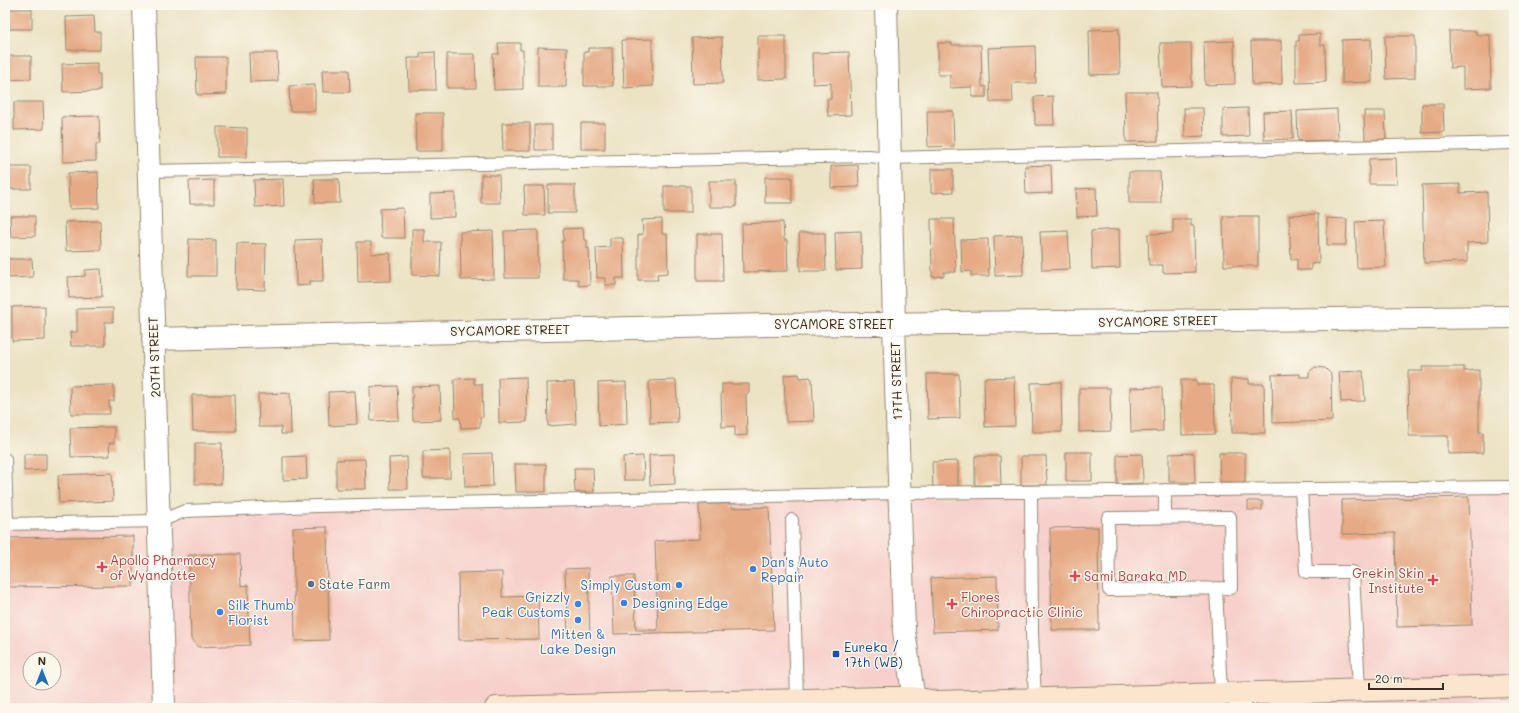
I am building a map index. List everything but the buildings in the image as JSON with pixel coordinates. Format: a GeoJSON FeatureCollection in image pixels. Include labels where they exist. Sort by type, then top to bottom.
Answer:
{"type":"FeatureCollection","features":[{"type":"Feature","properties":{"kind":"main road"},"geometry":{"type":"LineString","coordinates":[[496,708],[797,700],[914,703],[1035,699],[1234,699],[1359,690],[1514,686]]}},
{"type":"Feature","properties":{"kind":"street","name":"20TH STREET"},"geometry":{"type":"LineString","coordinates":[[144,5],[160,521],[164,708]]}},
{"type":"Feature","properties":{"kind":"street","name":"17TH STREET"},"geometry":{"type":"LineString","coordinates":[[886,5],[904,631],[914,703]]}},
{"type":"Feature","properties":{"kind":"street","name":"SYCAMORE STREET"},"geometry":{"type":"LineString","coordinates":[[154,339],[752,325],[1514,317]]}},
{"type":"Feature","properties":{"kind":"lane"},"geometry":{"type":"LineString","coordinates":[[148,171],[860,156],[890,158],[1514,143]]}},
{"type":"Feature","properties":{"kind":"lane"},"geometry":{"type":"LineString","coordinates":[[5,459],[6,524],[160,521],[185,511],[318,506],[900,493],[1514,486]]}},
{"type":"Feature","properties":{"kind":"lane"},"geometry":{"type":"LineString","coordinates":[[1301,489],[1306,572],[1353,572],[1359,690]]}},
{"type":"Feature","properties":{"kind":"lane"},"geometry":{"type":"LineString","coordinates":[[1165,490],[1165,517]]}},
{"type":"Feature","properties":{"kind":"lane"},"geometry":{"type":"LineString","coordinates":[[1031,492],[1032,633],[1035,699]]}},
{"type":"Feature","properties":{"kind":"lane"},"geometry":{"type":"LineString","coordinates":[[1230,517],[1231,588],[1216,588],[1109,590],[1108,518],[1230,517]]}},
{"type":"Feature","properties":{"kind":"lane"},"geometry":{"type":"LineString","coordinates":[[792,520],[797,700]]}},
{"type":"Feature","properties":{"kind":"lane"},"geometry":{"type":"LineString","coordinates":[[1216,588],[1234,699]]}},
{"type":"Feature","properties":{"kind":"shaded area"},"geometry":{"type":"Polygon","coordinates":[[[1514,487],[1514,708],[5,708],[5,524],[135,522],[185,511],[1514,487]]]}},
{"type":"Feature","properties":{"kind":"place","name":"Apollo Pharmacy of Wyandotte"},"geometry":{"type":"Point","coordinates":[102,567]}},
{"type":"Feature","properties":{"kind":"place","name":"Dan's Auto Repair"},"geometry":{"type":"Point","coordinates":[753,569]}},
{"type":"Feature","properties":{"kind":"place","name":"Sami Baraka MD"},"geometry":{"type":"Point","coordinates":[1075,576]}},
{"type":"Feature","properties":{"kind":"place","name":"Grekin Skin Institute"},"geometry":{"type":"Point","coordinates":[1433,580]}},
{"type":"Feature","properties":{"kind":"place","name":"State Farm"},"geometry":{"type":"Point","coordinates":[311,584]}},
{"type":"Feature","properties":{"kind":"place","name":"Simply Custom"},"geometry":{"type":"Point","coordinates":[679,585]}},
{"type":"Feature","properties":{"kind":"place","name":"Designing Edge"},"geometry":{"type":"Point","coordinates":[624,603]}},
{"type":"Feature","properties":{"kind":"place","name":"Grizzly Peak Customs"},"geometry":{"type":"Point","coordinates":[578,604]}},
{"type":"Feature","properties":{"kind":"place","name":"Flores Chiropractic Clinic"},"geometry":{"type":"Point","coordinates":[952,604]}},
{"type":"Feature","properties":{"kind":"place","name":"Silk Thumb Florist"},"geometry":{"type":"Point","coordinates":[220,612]}},
{"type":"Feature","properties":{"kind":"place","name":"Mitten & Lake Design"},"geometry":{"type":"Point","coordinates":[578,620]}},
{"type":"Feature","properties":{"kind":"place","name":"Eureka / 17th (WB)"},"geometry":{"type":"Point","coordinates":[836,654]}}]}
